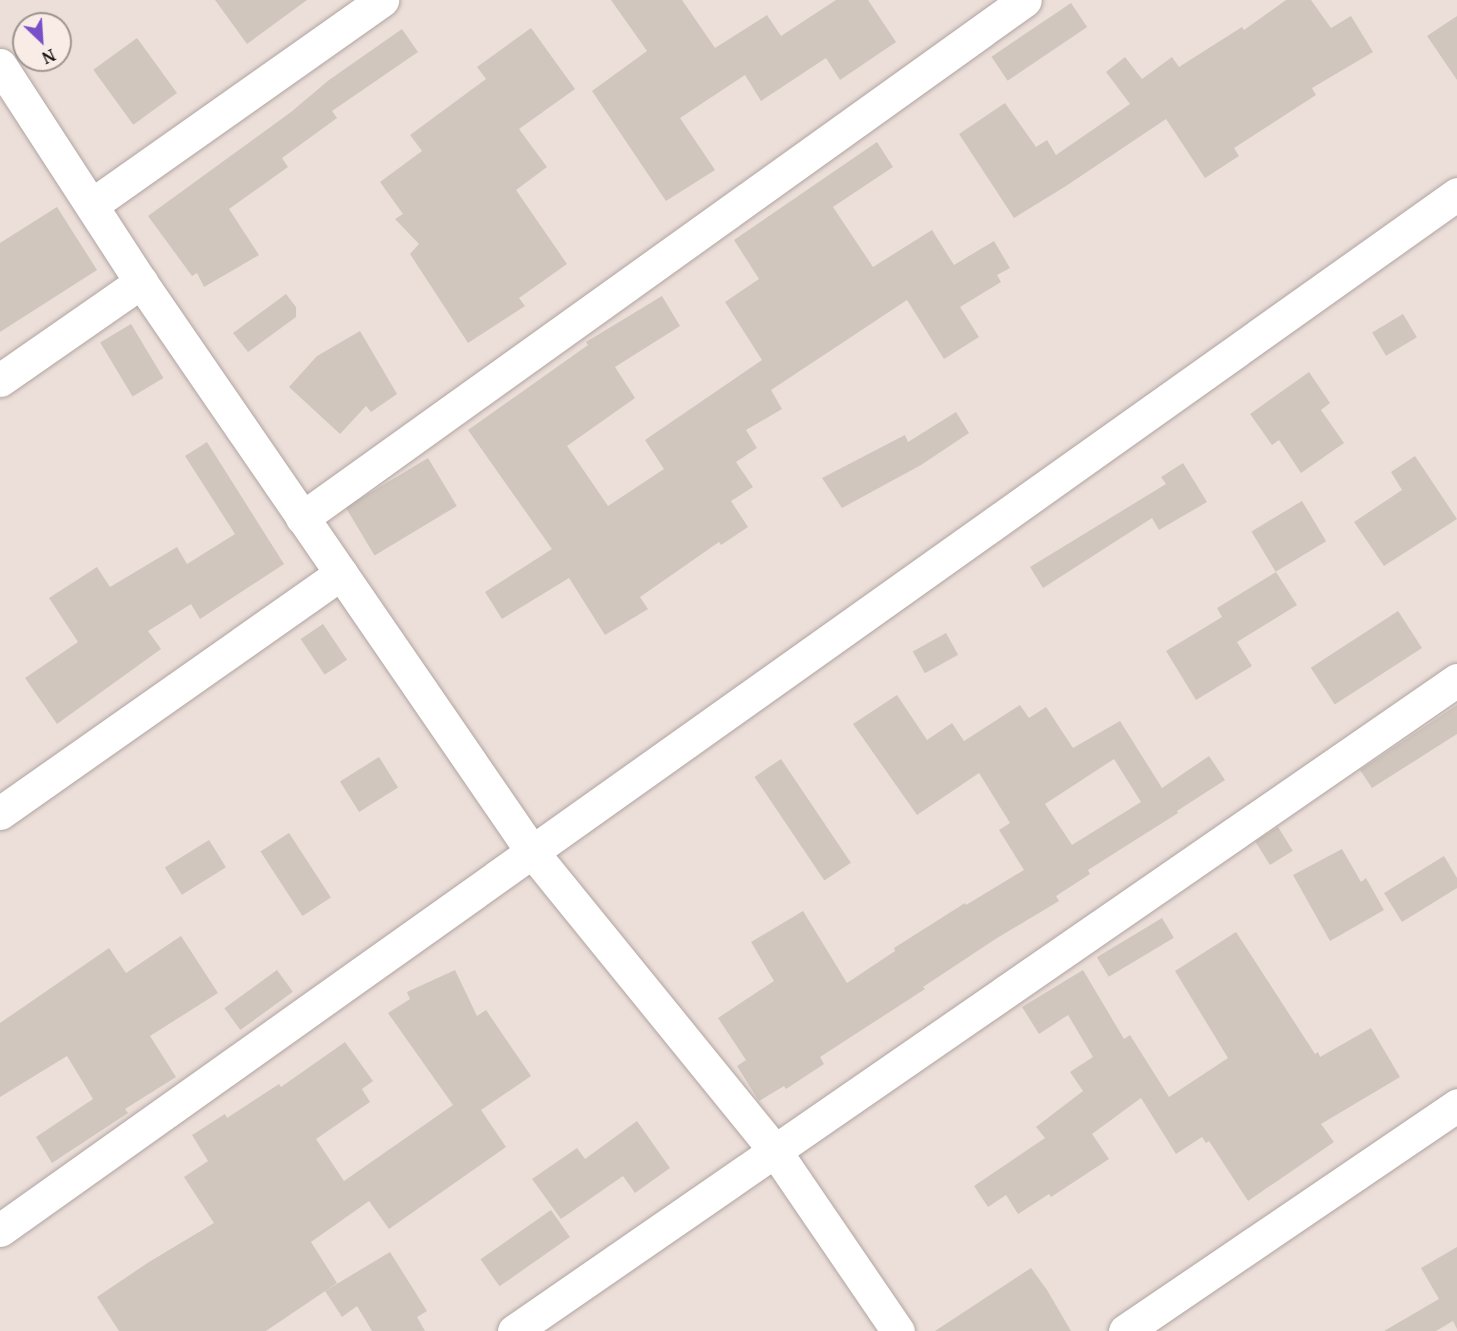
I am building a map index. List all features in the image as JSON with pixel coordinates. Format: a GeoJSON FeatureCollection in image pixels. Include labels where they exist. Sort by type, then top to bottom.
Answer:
{"type":"FeatureCollection","features":[{"type":"Feature","properties":{"kind":"street"},"geometry":{"type":"LineString","coordinates":[[93,204],[382,0]]}},
{"type":"Feature","properties":{"kind":"street"},"geometry":{"type":"LineString","coordinates":[[302,518],[1025,0]]}},
{"type":"Feature","properties":{"kind":"street"},"geometry":{"type":"LineString","coordinates":[[0,65],[93,204],[141,282],[533,853],[775,1151],[898,1331]]}},
{"type":"Feature","properties":{"kind":"street"},"geometry":{"type":"LineString","coordinates":[[0,1230],[1457,194]]}},
{"type":"Feature","properties":{"kind":"street"},"geometry":{"type":"LineString","coordinates":[[0,380],[141,282]]}},
{"type":"Feature","properties":{"kind":"street"},"geometry":{"type":"LineString","coordinates":[[0,813],[341,573]]}},
{"type":"Feature","properties":{"kind":"street"},"geometry":{"type":"LineString","coordinates":[[514,1331],[1457,680]]}},
{"type":"Feature","properties":{"kind":"street"},"geometry":{"type":"LineString","coordinates":[[1125,1331],[1457,1105]]}},
{"type":"Feature","properties":{"kind":"building"},"geometry":{"type":"Polygon","coordinates":[[[215,0],[307,0],[247,44],[215,0]]]}},
{"type":"Feature","properties":{"kind":"building"},"geometry":{"type":"Polygon","coordinates":[[[611,0],[682,0],[715,48],[767,15],[781,36],[836,0],[868,0],[896,42],[840,80],[826,58],[761,101],[745,75],[680,118],[715,170],[666,201],[592,91],[647,51],[611,0]]]}},
{"type":"Feature","properties":{"kind":"building"},"geometry":{"type":"Polygon","coordinates":[[[1286,0],[1311,0],[1331,28],[1351,16],[1373,52],[1312,88],[1316,95],[1234,148],[1239,156],[1205,178],[1166,119],[1014,218],[959,134],[1005,103],[1036,147],[1047,140],[1056,155],[1130,104],[1106,72],[1125,57],[1142,79],[1172,57],[1179,67],[1242,27],[1244,30],[1286,0]]]}},
{"type":"Feature","properties":{"kind":"building"},"geometry":{"type":"Polygon","coordinates":[[[1071,3],[1087,27],[1008,81],[991,57],[1071,3]]]}},
{"type":"Feature","properties":{"kind":"building"},"geometry":{"type":"Polygon","coordinates":[[[1457,16],[1457,80],[1427,36],[1457,16]]]}},
{"type":"Feature","properties":{"kind":"building"},"geometry":{"type":"Polygon","coordinates":[[[531,28],[575,89],[519,129],[547,167],[516,190],[567,264],[519,298],[525,306],[468,343],[410,254],[419,244],[395,219],[403,214],[380,182],[422,151],[410,135],[486,79],[477,67],[531,28]]]}},
{"type":"Feature","properties":{"kind":"building"},"geometry":{"type":"Polygon","coordinates":[[[402,29],[418,52],[332,111],[337,118],[282,158],[288,167],[229,209],[259,255],[204,287],[197,273],[192,276],[148,216],[291,112],[329,80],[402,29]]]}},
{"type":"Feature","properties":{"kind":"building"},"geometry":{"type":"Polygon","coordinates":[[[137,38],[177,93],[133,125],[93,70],[137,38]]]}},
{"type":"Feature","properties":{"kind":"building"},"geometry":{"type":"Polygon","coordinates":[[[877,142],[893,167],[833,207],[873,267],[932,230],[954,265],[994,241],[1010,268],[997,275],[1001,282],[960,307],[979,337],[944,359],[907,300],[771,390],[782,409],[746,430],[757,448],[736,462],[753,487],[731,501],[748,527],[721,545],[719,542],[640,597],[648,609],[605,635],[569,578],[502,619],[485,592],[552,549],[468,430],[588,345],[586,342],[662,296],[680,326],[615,367],[635,398],[567,446],[608,506],[664,469],[645,440],[762,360],[725,302],[759,279],[734,240],[877,142]]]}},
{"type":"Feature","properties":{"kind":"building"},"geometry":{"type":"Polygon","coordinates":[[[57,207],[97,270],[0,332],[0,243],[57,207]]]}},
{"type":"Feature","properties":{"kind":"building"},"geometry":{"type":"Polygon","coordinates":[[[286,294],[296,307],[296,317],[248,352],[233,333],[286,294]]]}},
{"type":"Feature","properties":{"kind":"building"},"geometry":{"type":"Polygon","coordinates":[[[1403,314],[1417,337],[1386,356],[1372,333],[1403,314]]]}},
{"type":"Feature","properties":{"kind":"building"},"geometry":{"type":"Polygon","coordinates":[[[131,324],[163,378],[133,397],[100,343],[131,324]]]}},
{"type":"Feature","properties":{"kind":"building"},"geometry":{"type":"Polygon","coordinates":[[[360,331],[397,394],[371,412],[366,406],[340,434],[289,387],[317,356],[360,331]]]}},
{"type":"Feature","properties":{"kind":"building"},"geometry":{"type":"Polygon","coordinates":[[[1309,372],[1330,403],[1321,410],[1344,443],[1301,473],[1279,440],[1272,445],[1250,414],[1309,372]]]}},
{"type":"Feature","properties":{"kind":"building"},"geometry":{"type":"Polygon","coordinates":[[[956,412],[969,433],[921,465],[842,508],[822,478],[905,435],[908,442],[956,412]]]}},
{"type":"Feature","properties":{"kind":"building"},"geometry":{"type":"Polygon","coordinates":[[[207,442],[284,564],[200,619],[191,604],[148,631],[161,649],[57,724],[25,678],[78,642],[49,598],[97,567],[110,587],[177,547],[187,564],[235,534],[185,456],[207,442]]]}},
{"type":"Feature","properties":{"kind":"building"},"geometry":{"type":"Polygon","coordinates":[[[1415,456],[1457,519],[1384,566],[1354,522],[1402,490],[1391,472],[1415,456]]]}},
{"type":"Feature","properties":{"kind":"building"},"geometry":{"type":"Polygon","coordinates":[[[428,458],[457,506],[375,555],[346,507],[428,458]]]}},
{"type":"Feature","properties":{"kind":"building"},"geometry":{"type":"Polygon","coordinates":[[[1183,463],[1207,502],[1159,530],[1152,518],[1043,588],[1030,567],[1166,484],[1161,477],[1183,463]]]}},
{"type":"Feature","properties":{"kind":"building"},"geometry":{"type":"Polygon","coordinates":[[[1302,501],[1326,541],[1276,572],[1251,531],[1302,501]]]}},
{"type":"Feature","properties":{"kind":"building"},"geometry":{"type":"Polygon","coordinates":[[[1276,572],[1297,605],[1237,642],[1252,666],[1196,700],[1166,651],[1222,617],[1217,608],[1276,572]]]}},
{"type":"Feature","properties":{"kind":"building"},"geometry":{"type":"Polygon","coordinates":[[[1398,611],[1422,648],[1335,705],[1311,668],[1398,611]]]}},
{"type":"Feature","properties":{"kind":"building"},"geometry":{"type":"Polygon","coordinates":[[[323,624],[347,660],[325,675],[301,639],[323,624]]]}},
{"type":"Feature","properties":{"kind":"building"},"geometry":{"type":"Polygon","coordinates":[[[946,633],[958,655],[925,673],[913,651],[946,633]]]}},
{"type":"Feature","properties":{"kind":"building"},"geometry":{"type":"Polygon","coordinates":[[[897,695],[927,740],[952,723],[964,741],[1020,705],[1029,718],[1046,707],[1073,748],[1120,721],[1162,788],[1209,756],[1225,780],[1088,870],[1090,874],[1056,896],[1059,901],[997,938],[923,987],[925,989],[820,1057],[824,1064],[786,1089],[784,1086],[759,1101],[737,1066],[746,1060],[718,1018],[774,981],[751,942],[803,911],[847,983],[895,951],[894,948],[965,903],[966,905],[1024,870],[999,830],[1010,823],[979,773],[917,815],[853,724],[897,695]],[[1114,759],[1045,804],[1072,845],[1141,802],[1114,759]]]}},
{"type":"Feature","properties":{"kind":"building"},"geometry":{"type":"Polygon","coordinates":[[[1457,705],[1457,734],[1372,788],[1360,770],[1457,705]]]}},
{"type":"Feature","properties":{"kind":"building"},"geometry":{"type":"Polygon","coordinates":[[[379,757],[398,788],[359,812],[340,781],[379,757]]]}},
{"type":"Feature","properties":{"kind":"building"},"geometry":{"type":"Polygon","coordinates":[[[781,759],[851,863],[824,881],[754,777],[781,759]]]}},
{"type":"Feature","properties":{"kind":"building"},"geometry":{"type":"Polygon","coordinates":[[[1278,827],[1293,851],[1270,865],[1255,841],[1278,827]]]}},
{"type":"Feature","properties":{"kind":"building"},"geometry":{"type":"Polygon","coordinates":[[[289,833],[331,898],[302,916],[260,852],[289,833]]]}},
{"type":"Feature","properties":{"kind":"building"},"geometry":{"type":"Polygon","coordinates":[[[209,840],[226,867],[182,895],[165,868],[209,840]]]}},
{"type":"Feature","properties":{"kind":"building"},"geometry":{"type":"Polygon","coordinates":[[[1342,849],[1361,882],[1366,878],[1384,910],[1330,941],[1293,875],[1342,849]]]}},
{"type":"Feature","properties":{"kind":"building"},"geometry":{"type":"Polygon","coordinates":[[[1444,856],[1457,878],[1457,888],[1402,922],[1384,893],[1444,856]]]}},
{"type":"Feature","properties":{"kind":"building"},"geometry":{"type":"Polygon","coordinates":[[[1162,918],[1174,938],[1109,977],[1097,957],[1162,918]]]}},
{"type":"Feature","properties":{"kind":"building"},"geometry":{"type":"Polygon","coordinates":[[[1236,932],[1315,1054],[1318,1052],[1320,1057],[1371,1028],[1400,1077],[1321,1124],[1334,1142],[1248,1201],[1209,1141],[1206,1143],[1202,1137],[1176,1154],[1141,1098],[1092,1134],[1109,1159],[1051,1197],[1049,1194],[1018,1214],[1006,1195],[988,1207],[974,1186],[1045,1138],[1036,1127],[1083,1091],[1070,1072],[1093,1057],[1068,1015],[1039,1034],[1022,1007],[1083,970],[1124,1039],[1130,1035],[1169,1097],[1228,1058],[1175,971],[1236,932]]]}},
{"type":"Feature","properties":{"kind":"building"},"geometry":{"type":"Polygon","coordinates":[[[181,936],[218,993],[150,1036],[176,1077],[125,1109],[128,1113],[52,1163],[36,1137],[93,1099],[67,1056],[0,1097],[0,1023],[109,948],[126,973],[181,936]]]}},
{"type":"Feature","properties":{"kind":"building"},"geometry":{"type":"Polygon","coordinates":[[[277,970],[293,992],[240,1030],[224,1008],[277,970]]]}},
{"type":"Feature","properties":{"kind":"building"},"geometry":{"type":"Polygon","coordinates":[[[455,970],[477,1016],[486,1010],[531,1076],[481,1110],[506,1147],[389,1229],[369,1201],[311,1242],[337,1283],[266,1331],[119,1331],[97,1297],[214,1223],[184,1177],[208,1161],[192,1135],[225,1114],[227,1118],[279,1084],[281,1087],[345,1042],[373,1081],[362,1089],[370,1102],[316,1139],[344,1181],[453,1105],[388,1013],[410,999],[407,992],[455,970]]]}},
{"type":"Feature","properties":{"kind":"building"},"geometry":{"type":"Polygon","coordinates":[[[637,1121],[670,1168],[635,1193],[623,1176],[561,1219],[532,1179],[577,1148],[585,1159],[637,1121]]]}},
{"type":"Feature","properties":{"kind":"building"},"geometry":{"type":"Polygon","coordinates":[[[551,1210],[570,1237],[499,1286],[481,1259],[551,1210]]]}},
{"type":"Feature","properties":{"kind":"building"},"geometry":{"type":"Polygon","coordinates":[[[1457,1247],[1457,1329],[1453,1321],[1436,1331],[1384,1331],[1439,1299],[1421,1268],[1457,1247]]]}},
{"type":"Feature","properties":{"kind":"building"},"geometry":{"type":"Polygon","coordinates":[[[390,1252],[427,1311],[417,1317],[425,1331],[372,1331],[357,1306],[342,1317],[325,1291],[390,1252]]]}},
{"type":"Feature","properties":{"kind":"building"},"geometry":{"type":"Polygon","coordinates":[[[1031,1268],[1071,1331],[935,1331],[1031,1268]]]}}]}
